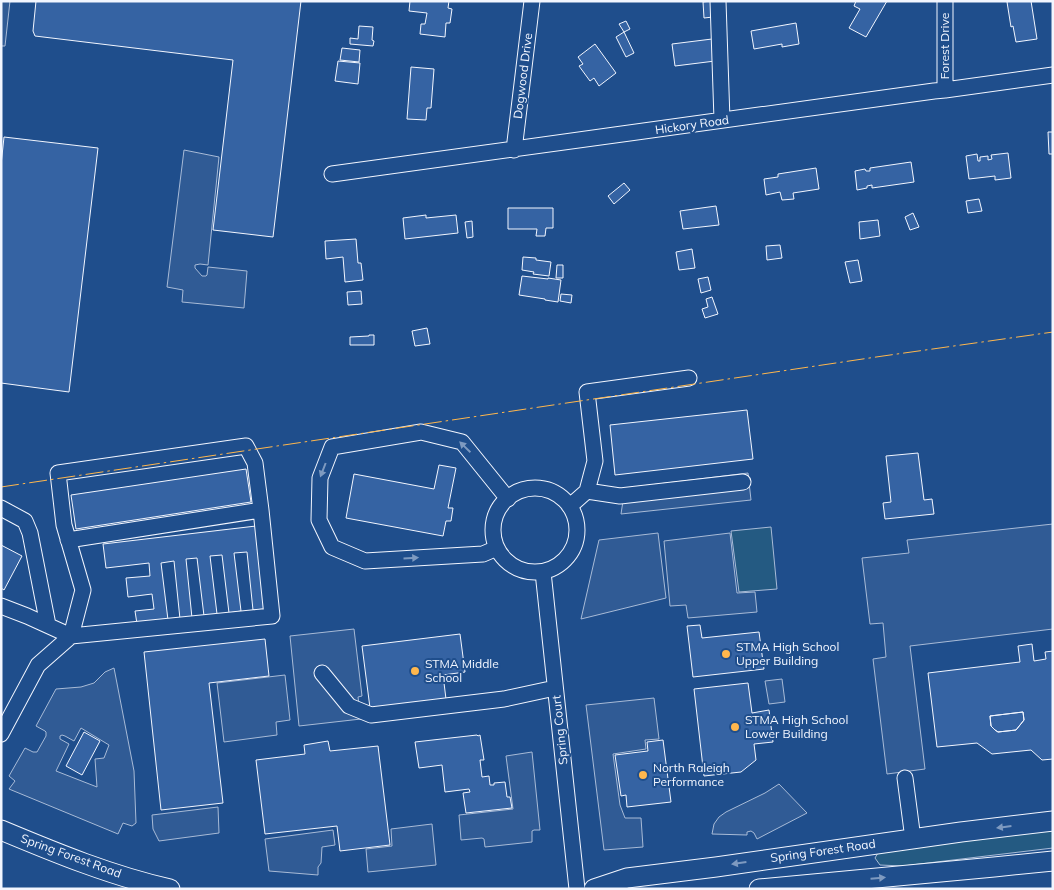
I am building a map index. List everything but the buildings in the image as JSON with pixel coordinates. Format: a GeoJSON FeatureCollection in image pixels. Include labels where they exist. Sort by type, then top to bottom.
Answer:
{"type":"FeatureCollection","features":[{"type":"Feature","properties":{"kind":"main road","name":"Spring Forest Road"},"geometry":{"type":"LineString","coordinates":[[594,889],[627,878],[1053,821]]}},
{"type":"Feature","properties":{"kind":"main road","name":"Spring Forest Road"},"geometry":{"type":"LineString","coordinates":[[1,830],[120,882],[170,889]]}},
{"type":"Feature","properties":{"kind":"main road"},"geometry":{"type":"LineString","coordinates":[[759,889],[1053,861]]}},
{"type":"Feature","properties":{"kind":"street","name":"Dogwood Drive"},"geometry":{"type":"LineString","coordinates":[[514,150],[532,1]]}},
{"type":"Feature","properties":{"kind":"street"},"geometry":{"type":"LineString","coordinates":[[718,1],[722,120]]}},
{"type":"Feature","properties":{"kind":"street","name":"Forest Drive"},"geometry":{"type":"LineString","coordinates":[[945,1],[945,90]]}},
{"type":"Feature","properties":{"kind":"street","name":"Hickory Road"},"geometry":{"type":"LineString","coordinates":[[332,174],[1053,75]]}},
{"type":"Feature","properties":{"kind":"street"},"geometry":{"type":"LineString","coordinates":[[570,506],[588,491],[595,461],[587,392],[689,378]]}},
{"type":"Feature","properties":{"kind":"street"},"geometry":{"type":"LineString","coordinates":[[497,548],[483,554],[365,561],[332,547],[319,520],[320,478],[332,447],[421,432],[462,442],[508,499]]}},
{"type":"Feature","properties":{"kind":"street"},"geometry":{"type":"LineString","coordinates":[[1,606],[71,636],[272,616],[254,463],[246,446],[58,473],[64,525],[83,590],[71,636],[38,665],[1,734]]}},
{"type":"Feature","properties":{"kind":"street"},"geometry":{"type":"LineString","coordinates":[[588,491],[620,496],[743,482]]}},
{"type":"Feature","properties":{"kind":"street"},"geometry":{"type":"LineString","coordinates":[[533,488],[547,490],[560,496],[570,506],[576,518],[577,532],[574,546],[567,558],[556,567],[543,572],[529,572],[516,568],[505,560],[497,548],[494,522],[499,509],[508,499],[520,492],[533,488]]}},
{"type":"Feature","properties":{"kind":"street"},"geometry":{"type":"LineString","coordinates":[[1,508],[24,521],[30,533],[48,625]]}},
{"type":"Feature","properties":{"kind":"street"},"geometry":{"type":"LineString","coordinates":[[68,540],[260,510]]}},
{"type":"Feature","properties":{"kind":"street","name":"Spring Court"},"geometry":{"type":"LineString","coordinates":[[543,572],[577,889]]}},
{"type":"Feature","properties":{"kind":"street"},"geometry":{"type":"LineString","coordinates":[[322,673],[349,706],[371,715],[504,699],[555,688]]}},
{"type":"Feature","properties":{"kind":"street"},"geometry":{"type":"LineString","coordinates":[[906,778],[913,839]]}},
{"type":"Feature","properties":{"kind":"shaded area"},"geometry":{"type":"Polygon","coordinates":[[[1,1],[10,1],[5,46],[1,46],[1,1]]]}},
{"type":"Feature","properties":{"kind":"shaded area"},"geometry":{"type":"Polygon","coordinates":[[[184,150],[219,157],[208,265],[195,265],[195,268],[202,276],[207,275],[208,267],[247,271],[244,308],[182,302],[183,290],[167,287],[184,150]]]}},
{"type":"Feature","properties":{"kind":"shaded area"},"geometry":{"type":"Polygon","coordinates":[[[748,473],[751,500],[621,514],[625,488],[748,473]]]}},
{"type":"Feature","properties":{"kind":"shaded area"},"geometry":{"type":"Polygon","coordinates":[[[1053,524],[1053,629],[910,646],[925,769],[887,774],[873,659],[886,657],[883,623],[870,624],[862,558],[909,553],[907,540],[1053,524]]]}},
{"type":"Feature","properties":{"kind":"shaded area"},"geometry":{"type":"Polygon","coordinates":[[[771,527],[777,589],[739,592],[731,531],[771,527]]]}},
{"type":"Feature","properties":{"kind":"shaded area"},"geometry":{"type":"Polygon","coordinates":[[[658,533],[666,598],[581,619],[599,540],[658,533]]]}},
{"type":"Feature","properties":{"kind":"shaded area"},"geometry":{"type":"Polygon","coordinates":[[[730,533],[737,593],[755,592],[757,612],[688,618],[686,605],[670,606],[664,541],[730,533]]]}},
{"type":"Feature","properties":{"kind":"shaded area"},"geometry":{"type":"Polygon","coordinates":[[[354,629],[362,696],[358,697],[361,719],[299,726],[290,636],[354,629]]]}},
{"type":"Feature","properties":{"kind":"shaded area"},"geometry":{"type":"Polygon","coordinates":[[[114,668],[134,771],[136,823],[132,826],[123,823],[118,834],[9,789],[15,781],[9,776],[25,748],[37,752],[46,736],[45,731],[36,726],[56,689],[81,687],[94,683],[105,672],[114,668]],[[81,728],[74,741],[62,735],[60,739],[69,744],[56,771],[97,787],[95,759],[104,758],[109,745],[81,728]]]}},
{"type":"Feature","properties":{"kind":"shaded area"},"geometry":{"type":"Polygon","coordinates":[[[285,675],[290,720],[276,722],[277,735],[224,742],[217,683],[285,675]]]}},
{"type":"Feature","properties":{"kind":"shaded area"},"geometry":{"type":"Polygon","coordinates":[[[782,679],[785,702],[769,704],[765,681],[782,679]]]}},
{"type":"Feature","properties":{"kind":"shaded area"},"geometry":{"type":"Polygon","coordinates":[[[654,698],[659,739],[645,740],[646,749],[613,754],[620,805],[625,818],[641,818],[643,847],[604,850],[586,705],[654,698]]]}},
{"type":"Feature","properties":{"kind":"shaded area"},"geometry":{"type":"Polygon","coordinates":[[[532,752],[540,830],[532,831],[532,842],[485,847],[484,839],[482,838],[461,840],[459,815],[513,809],[506,756],[532,752]]]}},
{"type":"Feature","properties":{"kind":"shaded area"},"geometry":{"type":"Polygon","coordinates":[[[779,784],[807,813],[757,839],[751,831],[747,832],[747,835],[712,834],[714,824],[719,817],[779,784]]]}},
{"type":"Feature","properties":{"kind":"shaded area"},"geometry":{"type":"Polygon","coordinates":[[[218,807],[219,833],[159,841],[153,829],[152,815],[218,807]]]}},
{"type":"Feature","properties":{"kind":"shaded area"},"geometry":{"type":"Polygon","coordinates":[[[432,824],[436,865],[368,872],[366,849],[392,846],[391,829],[432,824]]]}},
{"type":"Feature","properties":{"kind":"shaded area"},"geometry":{"type":"Polygon","coordinates":[[[1053,827],[1053,848],[903,866],[880,865],[875,858],[879,851],[1053,827]]]}},
{"type":"Feature","properties":{"kind":"shaded area"},"geometry":{"type":"Polygon","coordinates":[[[333,830],[335,845],[322,847],[318,875],[269,871],[265,839],[333,830]]]}},
{"type":"Feature","properties":{"kind":"power"},"geometry":{"type":"LineString","coordinates":[[1,487],[1053,332]]}},
{"type":"Feature","properties":{"kind":"place","name":"STMA High School Upper Building"},"geometry":{"type":"Point","coordinates":[726,654]}},
{"type":"Feature","properties":{"kind":"place","name":"STMA Middle School"},"geometry":{"type":"Point","coordinates":[415,671]}},
{"type":"Feature","properties":{"kind":"place","name":"STMA High School Lower Building"},"geometry":{"type":"Point","coordinates":[735,727]}},
{"type":"Feature","properties":{"kind":"place","name":"North Raleigh Performance"},"geometry":{"type":"Point","coordinates":[643,775]}}]}
